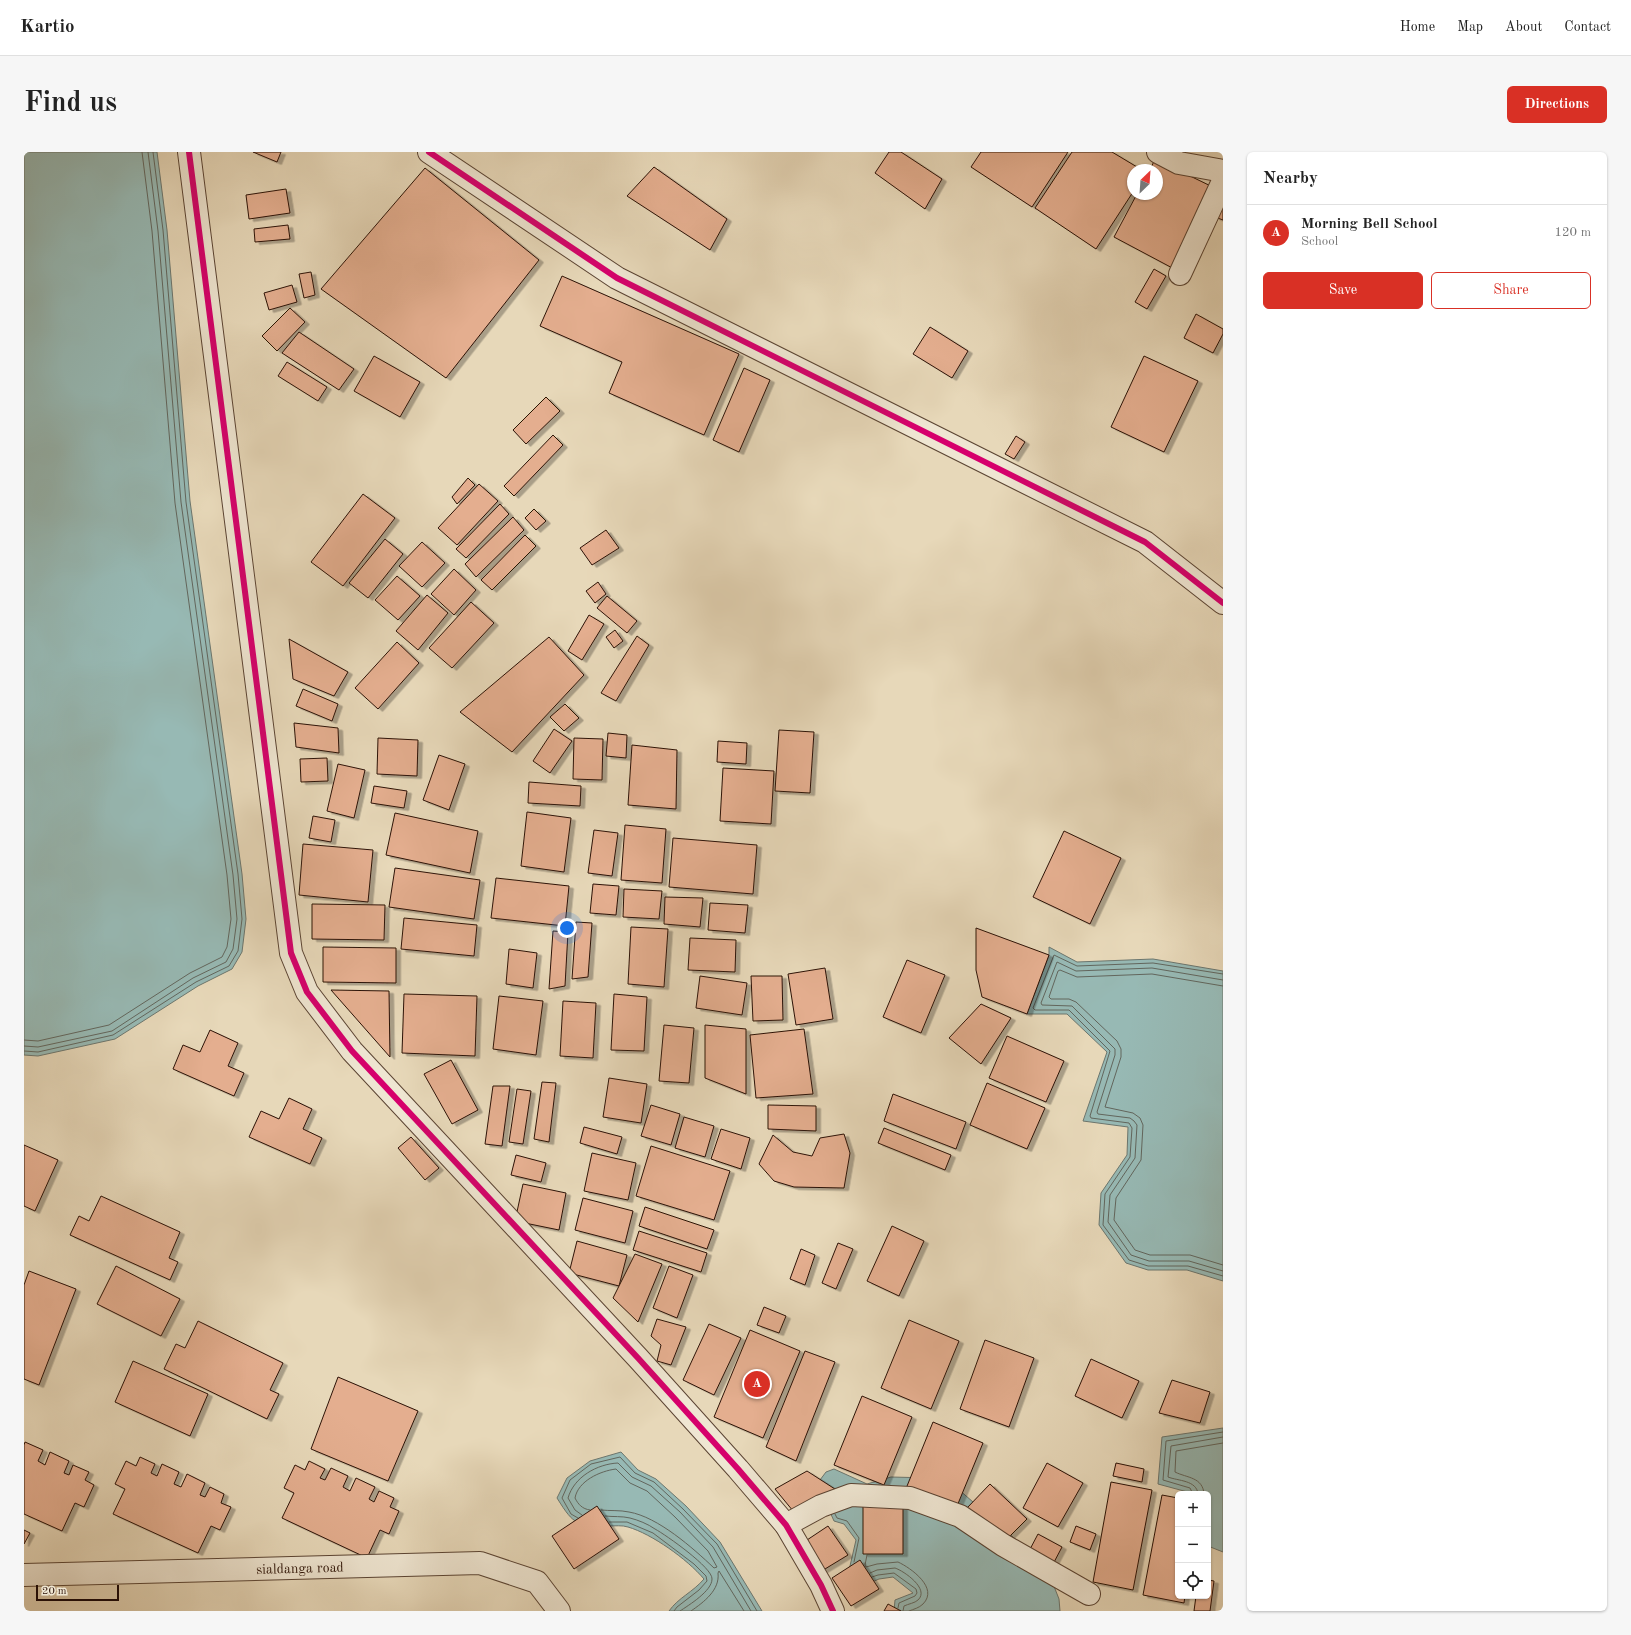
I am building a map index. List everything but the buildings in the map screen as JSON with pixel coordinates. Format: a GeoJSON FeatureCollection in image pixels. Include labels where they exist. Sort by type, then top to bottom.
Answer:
{"type":"FeatureCollection","features":[{"type":"Feature","properties":{"kind":"street"},"geometry":{"type":"LineString","coordinates":[[189,152],[291,953],[307,992],[352,1051],[638,1358],[738,1469],[786,1525],[821,1585],[832,1611]]}},
{"type":"Feature","properties":{"kind":"street"},"geometry":{"type":"LineString","coordinates":[[429,152],[617,278],[1145,542],[1223,603]]}},
{"type":"Feature","properties":{"kind":"street"},"geometry":{"type":"LineString","coordinates":[[1158,152],[1180,163],[1223,171]]}},
{"type":"Feature","properties":{"kind":"street"},"geometry":{"type":"LineString","coordinates":[[1180,274],[1223,181]]}},
{"type":"Feature","properties":{"kind":"street"},"geometry":{"type":"LineString","coordinates":[[786,1525],[820,1506],[851,1495],[910,1498],[960,1516],[1003,1545],[1089,1594]]}},
{"type":"Feature","properties":{"kind":"street","name":"sialdanga road"},"geometry":{"type":"LineString","coordinates":[[24,1575],[480,1563],[537,1582],[560,1611]]}},
{"type":"Feature","properties":{"kind":"water"},"geometry":{"type":"Polygon","coordinates":[[[24,152],[157,152],[167,230],[190,501],[242,874],[246,919],[242,952],[232,969],[198,986],[115,1039],[38,1056],[24,1055],[24,152]]]}},
{"type":"Feature","properties":{"kind":"water"},"geometry":{"type":"Polygon","coordinates":[[[1049,947],[1077,962],[1153,959],[1223,971],[1223,1281],[1187,1270],[1148,1270],[1126,1263],[1099,1225],[1101,1193],[1127,1155],[1128,1127],[1083,1121],[1107,1052],[1067,1014],[1027,1014],[1049,955],[1049,947]]]}},
{"type":"Feature","properties":{"kind":"water"},"geometry":{"type":"Polygon","coordinates":[[[1223,1428],[1223,1552],[1211,1547],[1211,1491],[1184,1491],[1158,1484],[1162,1437],[1223,1428]]]}},
{"type":"Feature","properties":{"kind":"water"},"geometry":{"type":"Polygon","coordinates":[[[621,1452],[638,1470],[656,1479],[686,1506],[720,1542],[762,1611],[669,1611],[677,1602],[704,1579],[697,1571],[669,1548],[637,1530],[623,1526],[583,1524],[577,1522],[568,1514],[557,1498],[567,1478],[590,1461],[621,1452]]]}},
{"type":"Feature","properties":{"kind":"water"},"geometry":{"type":"Polygon","coordinates":[[[834,1469],[867,1484],[891,1477],[931,1478],[957,1488],[1046,1566],[1059,1599],[1060,1611],[894,1611],[895,1600],[913,1593],[893,1577],[879,1579],[865,1585],[844,1577],[850,1566],[856,1540],[844,1524],[834,1521],[821,1492],[820,1480],[826,1472],[834,1469]]]}},
{"type":"Feature","properties":{"kind":"cycle path"},"geometry":{"type":"LineString","coordinates":[[189,152],[291,953],[307,992],[352,1051],[638,1358],[738,1469],[786,1525],[821,1585],[833,1611]]}},
{"type":"Feature","properties":{"kind":"cycle path"},"geometry":{"type":"LineString","coordinates":[[429,152],[617,278],[1145,542],[1223,603]]}},
{"type":"Feature","properties":{"kind":"place","name":"Morning Bell School"},"geometry":{"type":"Point","coordinates":[757,1384]}}]}
